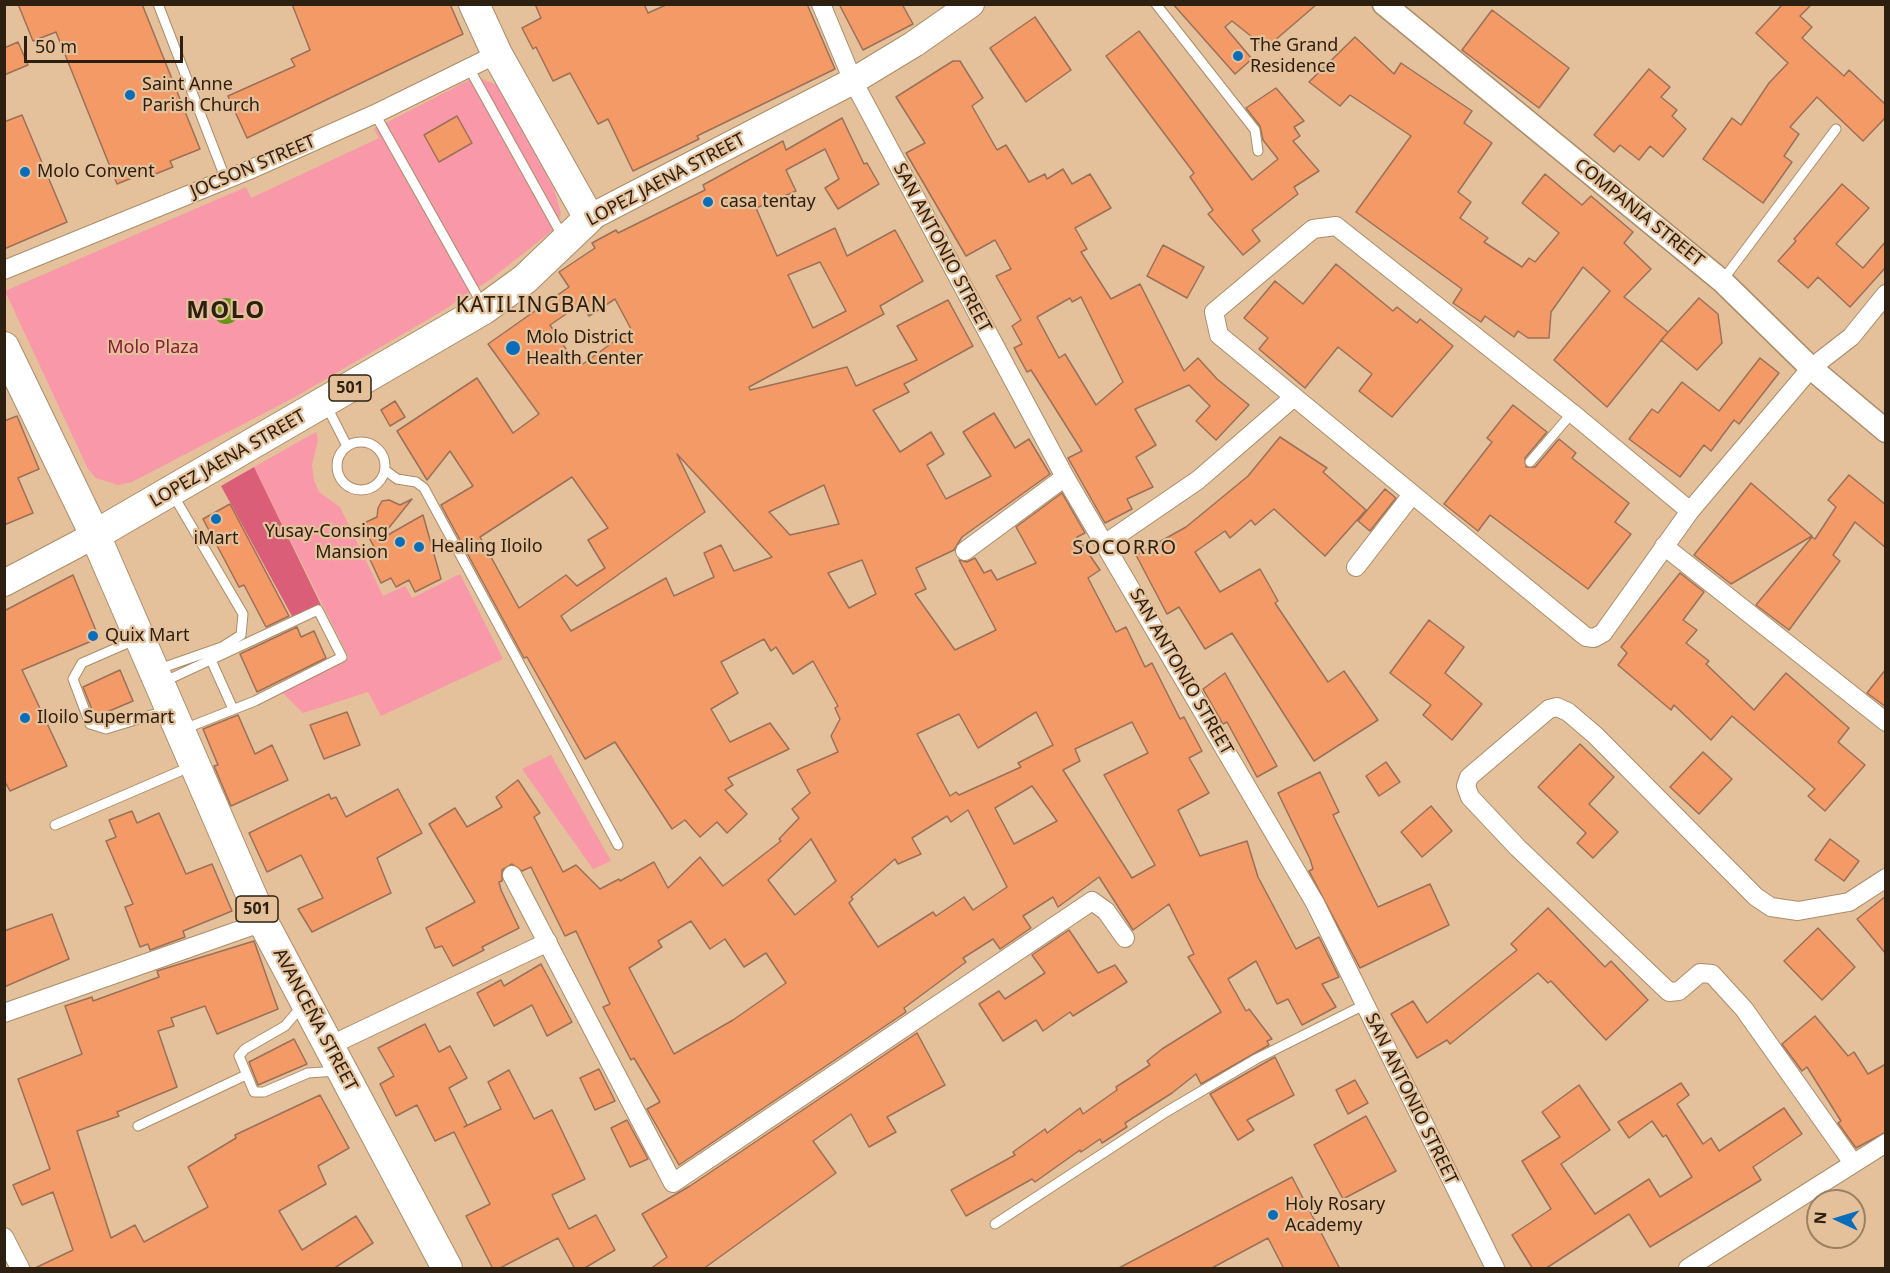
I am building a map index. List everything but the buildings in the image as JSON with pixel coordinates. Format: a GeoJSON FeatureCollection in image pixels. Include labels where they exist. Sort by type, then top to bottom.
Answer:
{"type":"FeatureCollection","features":[{"type":"Feature","properties":{"kind":"main road"},"geometry":{"type":"LineString","coordinates":[[474,4],[497,54],[589,218]]}},
{"type":"Feature","properties":{"kind":"main road","name":"LOPEZ JAENA STREET"},"geometry":{"type":"LineString","coordinates":[[95,536],[484,309],[525,279],[589,218],[853,81],[914,44],[971,4]]}},
{"type":"Feature","properties":{"kind":"main road","name":"501"},"geometry":{"type":"LineString","coordinates":[[4,347],[95,536]]}},
{"type":"Feature","properties":{"kind":"main road"},"geometry":{"type":"LineString","coordinates":[[4,583],[95,536]]}},
{"type":"Feature","properties":{"kind":"main road","name":"AVANCEÑA STREET"},"geometry":{"type":"LineString","coordinates":[[95,536],[263,922],[447,1269]]}},
{"type":"Feature","properties":{"kind":"street","name":"SAN ANTONIO STREET"},"geometry":{"type":"LineString","coordinates":[[820,4],[853,81],[1065,477],[1106,543],[1315,903],[1495,1269]]}},
{"type":"Feature","properties":{"kind":"street","name":"COMPANIA STREET"},"geometry":{"type":"LineString","coordinates":[[1384,4],[1722,281],[1810,368],[1886,431]]}},
{"type":"Feature","properties":{"kind":"street","name":"JOCSON STREET"},"geometry":{"type":"LineString","coordinates":[[4,270],[226,180],[375,114],[497,54]]}},
{"type":"Feature","properties":{"kind":"street"},"geometry":{"type":"LineString","coordinates":[[1690,511],[1572,413],[1336,226],[1313,230],[1214,312],[1219,334],[1411,496],[1586,637],[1594,638],[1603,633],[1690,511],[1810,368],[1851,337],[1886,294]]}},
{"type":"Feature","properties":{"kind":"street"},"geometry":{"type":"LineString","coordinates":[[1106,543],[1198,480],[1294,398]]}},
{"type":"Feature","properties":{"kind":"street"},"geometry":{"type":"LineString","coordinates":[[965,551],[1065,477]]}},
{"type":"Feature","properties":{"kind":"street"},"geometry":{"type":"LineString","coordinates":[[1356,567],[1411,496]]}},
{"type":"Feature","properties":{"kind":"street"},"geometry":{"type":"LineString","coordinates":[[1664,546],[1886,722]]}},
{"type":"Feature","properties":{"kind":"street"},"geometry":{"type":"LineString","coordinates":[[1853,1163],[1744,1010],[1712,974],[1700,973],[1679,991],[1669,992],[1518,848],[1470,797],[1466,786],[1469,777],[1548,709],[1557,708],[1568,712],[1595,735],[1756,897],[1771,907],[1798,911],[1849,902],[1886,878]]}},
{"type":"Feature","properties":{"kind":"street"},"geometry":{"type":"LineString","coordinates":[[512,875],[673,1183],[1092,901],[1106,911],[1125,938]]}},
{"type":"Feature","properties":{"kind":"street"},"geometry":{"type":"LineString","coordinates":[[4,1012],[263,922]]}},
{"type":"Feature","properties":{"kind":"street"},"geometry":{"type":"LineString","coordinates":[[335,1059],[548,942]]}},
{"type":"Feature","properties":{"kind":"street"},"geometry":{"type":"LineString","coordinates":[[1688,1269],[1886,1143]]}},
{"type":"Feature","properties":{"kind":"street"},"geometry":{"type":"LineString","coordinates":[[5,1238],[20,1269]]}},
{"type":"Feature","properties":{"kind":"lane"},"geometry":{"type":"LineString","coordinates":[[158,4],[226,180]]}},
{"type":"Feature","properties":{"kind":"lane"},"geometry":{"type":"LineString","coordinates":[[1156,4],[1255,130],[1258,151]]}},
{"type":"Feature","properties":{"kind":"lane"},"geometry":{"type":"LineString","coordinates":[[469,68],[566,242]]}},
{"type":"Feature","properties":{"kind":"lane"},"geometry":{"type":"LineString","coordinates":[[375,114],[484,309]]}},
{"type":"Feature","properties":{"kind":"lane"},"geometry":{"type":"LineString","coordinates":[[1722,281],[1836,129]]}},
{"type":"Feature","properties":{"kind":"lane"},"geometry":{"type":"LineString","coordinates":[[325,403],[347,446]]}},
{"type":"Feature","properties":{"kind":"lane"},"geometry":{"type":"LineString","coordinates":[[1530,462],[1572,413]]}},
{"type":"Feature","properties":{"kind":"lane"},"geometry":{"type":"LineString","coordinates":[[355,443],[370,444],[382,454],[385,470],[378,484],[372,488],[356,490],[342,482],[337,467],[338,459],[347,446],[355,443]]}},
{"type":"Feature","properties":{"kind":"lane"},"geometry":{"type":"LineString","coordinates":[[385,470],[397,479],[416,482],[424,488],[618,845]]}},
{"type":"Feature","properties":{"kind":"lane"},"geometry":{"type":"LineString","coordinates":[[166,699],[222,646],[241,635],[243,614],[171,492]]}},
{"type":"Feature","properties":{"kind":"lane"},"geometry":{"type":"LineString","coordinates":[[139,638],[82,663],[73,679],[90,724],[106,729],[166,699],[211,660],[318,610],[342,657],[233,710],[166,699]]}},
{"type":"Feature","properties":{"kind":"lane"},"geometry":{"type":"LineString","coordinates":[[211,660],[233,710]]}},
{"type":"Feature","properties":{"kind":"lane"},"geometry":{"type":"LineString","coordinates":[[55,825],[194,765]]}},
{"type":"Feature","properties":{"kind":"lane"},"geometry":{"type":"LineString","coordinates":[[306,1002],[285,1026],[242,1051],[238,1059],[246,1075],[255,1092],[259,1093],[335,1059]]}},
{"type":"Feature","properties":{"kind":"lane"},"geometry":{"type":"LineString","coordinates":[[995,1224],[1166,1112],[1256,1059],[1364,1005]]}},
{"type":"Feature","properties":{"kind":"lane"},"geometry":{"type":"LineString","coordinates":[[138,1126],[246,1075]]}},
{"type":"Feature","properties":{"kind":"green space","name":"Molo Plaza"},"geometry":{"type":"Polygon","coordinates":[[[480,78],[497,85],[554,189],[561,214],[553,230],[491,279],[444,310],[295,397],[132,482],[118,485],[96,478],[88,469],[5,291],[246,187],[251,198],[379,138],[374,129],[471,79],[480,78]]]}},
{"type":"Feature","properties":{"kind":"green space"},"geometry":{"type":"Polygon","coordinates":[[[316,432],[318,440],[312,465],[314,480],[319,492],[340,507],[383,596],[405,586],[412,598],[460,574],[503,659],[381,716],[368,692],[303,713],[282,692],[349,658],[254,467],[316,432]]]}},
{"type":"Feature","properties":{"kind":"green space"},"geometry":{"type":"Polygon","coordinates":[[[551,755],[611,861],[593,869],[522,769],[551,755]]]}},
{"type":"Feature","properties":{"kind":"shaded area"},"geometry":{"type":"Polygon","coordinates":[[[226,298],[235,302],[239,311],[235,320],[226,324],[217,320],[213,311],[217,302],[226,298]]]}},
{"type":"Feature","properties":{"kind":"shaded area"},"geometry":{"type":"Polygon","coordinates":[[[254,467],[321,605],[293,618],[221,486],[254,467]]]}},
{"type":"Feature","properties":{"kind":"place","name":"The Grand Residence"},"geometry":{"type":"Point","coordinates":[1238,56]}},
{"type":"Feature","properties":{"kind":"place","name":"Saint Anne Parish Church"},"geometry":{"type":"Point","coordinates":[130,95]}},
{"type":"Feature","properties":{"kind":"place","name":"Molo Convent"},"geometry":{"type":"Point","coordinates":[25,172]}},
{"type":"Feature","properties":{"kind":"place","name":"casa tentay"},"geometry":{"type":"Point","coordinates":[708,202]}},
{"type":"Feature","properties":{"kind":"place","name":"Molo District Health Center"},"geometry":{"type":"Point","coordinates":[513,348]}},
{"type":"Feature","properties":{"kind":"place","name":"iMart"},"geometry":{"type":"Point","coordinates":[216,519]}},
{"type":"Feature","properties":{"kind":"place","name":"Yusay-Consing Mansion"},"geometry":{"type":"Point","coordinates":[400,542]}},
{"type":"Feature","properties":{"kind":"place","name":"Healing Iloilo"},"geometry":{"type":"Point","coordinates":[419,547]}},
{"type":"Feature","properties":{"kind":"place","name":"Quix Mart"},"geometry":{"type":"Point","coordinates":[93,636]}},
{"type":"Feature","properties":{"kind":"place","name":"Iloilo Supermart"},"geometry":{"type":"Point","coordinates":[25,718]}},
{"type":"Feature","properties":{"kind":"place","name":"Holy Rosary Academy"},"geometry":{"type":"Point","coordinates":[1273,1215]}},
{"type":"Feature","properties":{"kind":"district","name":"KATILINGBAN"},"geometry":{"type":"Point","coordinates":[532,306]}},
{"type":"Feature","properties":{"kind":"district","name":"MOLO"},"geometry":{"type":"Point","coordinates":[226,311]}},
{"type":"Feature","properties":{"kind":"district","name":"SOCORRO"},"geometry":{"type":"Point","coordinates":[1125,548]}}]}
